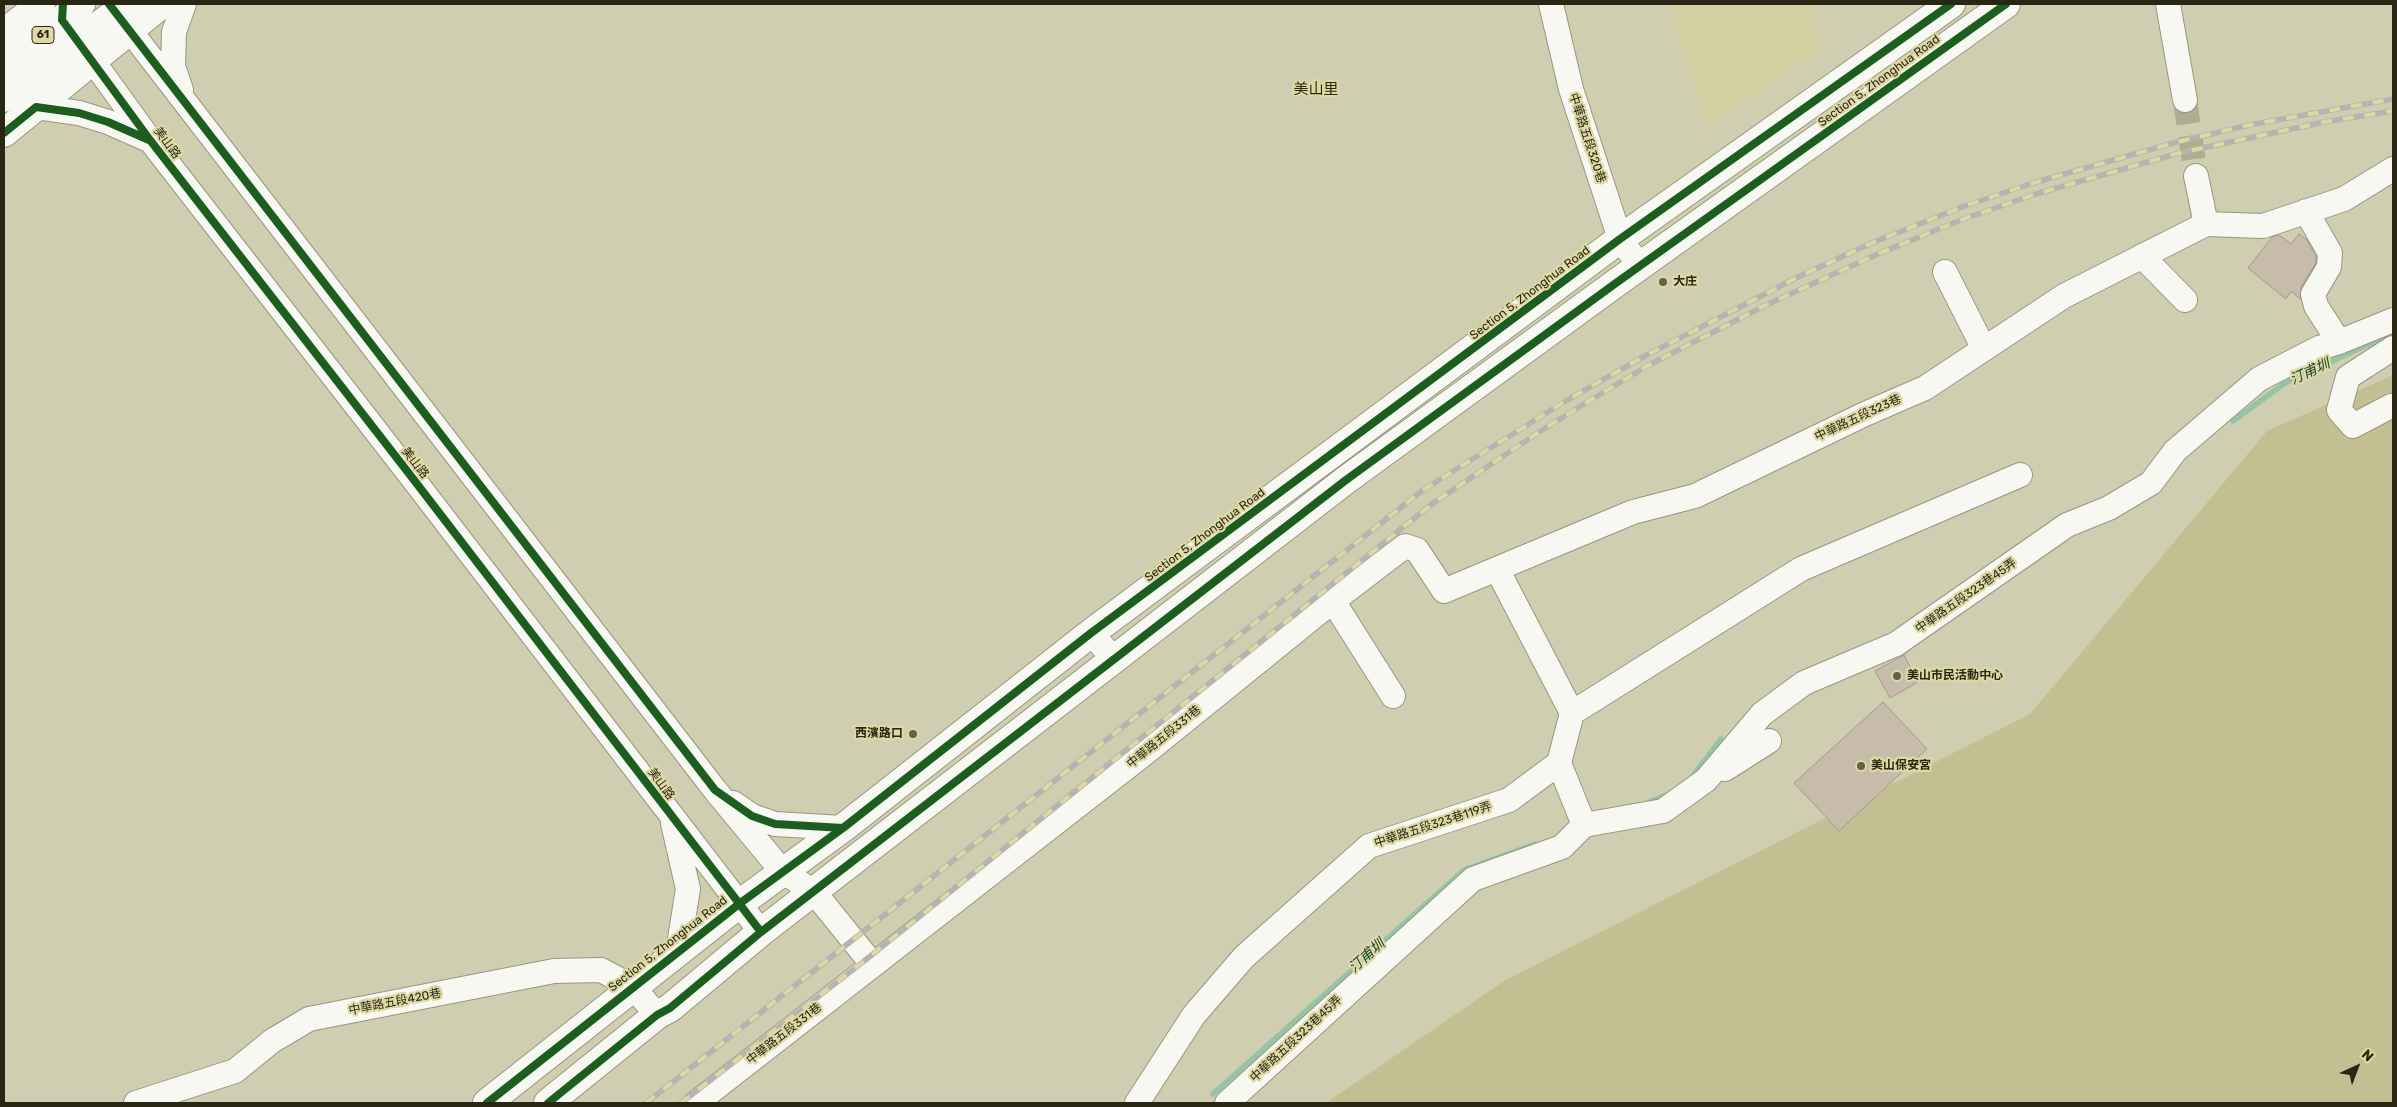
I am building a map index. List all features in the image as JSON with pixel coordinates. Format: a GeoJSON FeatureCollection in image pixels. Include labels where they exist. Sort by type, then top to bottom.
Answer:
{"type":"FeatureCollection","features":[{"type":"Feature","properties":{"kind":"main road","name":"61"},"geometry":{"type":"LineString","coordinates":[[4,33],[162,4]]}},
{"type":"Feature","properties":{"kind":"main road","name":"Section 5, Zhonghua Road"},"geometry":{"type":"LineString","coordinates":[[487,1103],[678,951],[782,871],[843,828],[1092,633],[1620,239],[1951,4]]}},
{"type":"Feature","properties":{"kind":"main road","name":"Section 5, Zhonghua Road"},"geometry":{"type":"LineString","coordinates":[[548,1103],[657,1015],[670,1008],[761,932],[1113,658],[1354,474],[2006,4]]}},
{"type":"Feature","properties":{"kind":"main road","name":"61"},"geometry":{"type":"LineString","coordinates":[[4,66],[70,22]]}},
{"type":"Feature","properties":{"kind":"main road","name":"61"},"geometry":{"type":"LineString","coordinates":[[4,98],[70,22]]}},
{"type":"Feature","properties":{"kind":"main road","name":"61"},"geometry":{"type":"LineString","coordinates":[[4,133],[36,108],[70,22]]}},
{"type":"Feature","properties":{"kind":"street"},"geometry":{"type":"LineString","coordinates":[[184,4],[174,32],[172,66],[186,103]]}},
{"type":"Feature","properties":{"kind":"street","name":"中華路五段320巷"},"geometry":{"type":"LineString","coordinates":[[1551,4],[1571,89],[1620,239],[1640,266]]}},
{"type":"Feature","properties":{"kind":"street"},"geometry":{"type":"LineString","coordinates":[[2168,4],[2185,100]]}},
{"type":"Feature","properties":{"kind":"street"},"geometry":{"type":"LineString","coordinates":[[120,12],[186,103],[715,790],[782,871],[814,892],[873,965]]}},
{"type":"Feature","properties":{"kind":"street","name":"美山路"},"geometry":{"type":"LineString","coordinates":[[70,22],[150,140],[761,932]]}},
{"type":"Feature","properties":{"kind":"street"},"geometry":{"type":"LineString","coordinates":[[36,108],[80,113],[108,122],[150,140]]}},
{"type":"Feature","properties":{"kind":"street"},"geometry":{"type":"LineString","coordinates":[[2196,176],[2206,224],[2264,226],[2344,199],[2393,169]]}},
{"type":"Feature","properties":{"kind":"street"},"geometry":{"type":"LineString","coordinates":[[2306,211],[2330,253],[2329,267],[2312,294],[2316,306],[2339,342]]}},
{"type":"Feature","properties":{"kind":"street","name":"中華路五段323巷"},"geometry":{"type":"LineString","coordinates":[[1444,590],[1497,570],[1633,512],[1695,496],[1865,414],[1924,388],[2064,296],[2206,224]]}},
{"type":"Feature","properties":{"kind":"street"},"geometry":{"type":"LineString","coordinates":[[2142,256],[2185,300]]}},
{"type":"Feature","properties":{"kind":"street"},"geometry":{"type":"LineString","coordinates":[[1945,272],[1984,349]]}},
{"type":"Feature","properties":{"kind":"street","name":"中華路五段323巷45弄"},"geometry":{"type":"LineString","coordinates":[[1227,1103],[1473,878],[1562,847],[1584,825],[1663,811],[1706,780],[1762,714],[1804,683],[1896,644],[2067,525],[2109,508],[2151,483],[2175,451],[2259,379],[2319,348],[2393,320]]}},
{"type":"Feature","properties":{"kind":"street"},"geometry":{"type":"LineString","coordinates":[[2391,406],[2353,426],[2339,410],[2348,377],[2393,348]]}},
{"type":"Feature","properties":{"kind":"street"},"geometry":{"type":"LineString","coordinates":[[1572,712],[1801,568],[2020,475]]}},
{"type":"Feature","properties":{"kind":"street","name":"中華路五段331巷"},"geometry":{"type":"LineString","coordinates":[[696,1103],[1145,753],[1333,601],[1406,546],[1417,550],[1444,590]]}},
{"type":"Feature","properties":{"kind":"street"},"geometry":{"type":"LineString","coordinates":[[1497,570],[1572,712],[1559,763],[1584,825]]}},
{"type":"Feature","properties":{"kind":"street"},"geometry":{"type":"LineString","coordinates":[[1333,601],[1393,696]]}},
{"type":"Feature","properties":{"kind":"street"},"geometry":{"type":"LineString","coordinates":[[1092,633],[1113,658]]}},
{"type":"Feature","properties":{"kind":"street"},"geometry":{"type":"LineString","coordinates":[[1706,780],[1769,741]]}},
{"type":"Feature","properties":{"kind":"street","name":"中華路五段323巷119弄"},"geometry":{"type":"LineString","coordinates":[[1136,1103],[1194,1015],[1244,957],[1369,846],[1510,800],[1559,763]]}},
{"type":"Feature","properties":{"kind":"street"},"geometry":{"type":"LineString","coordinates":[[715,790],[752,816],[775,824],[843,828]]}},
{"type":"Feature","properties":{"kind":"street"},"geometry":{"type":"LineString","coordinates":[[672,817],[688,890],[678,951]]}},
{"type":"Feature","properties":{"kind":"street","name":"中華路五段420巷"},"geometry":{"type":"LineString","coordinates":[[136,1103],[235,1071],[272,1041],[310,1019],[554,971],[601,970],[632,987],[657,1015]]}},
{"type":"Feature","properties":{"kind":"shaded area"},"geometry":{"type":"Polygon","coordinates":[[[1669,4],[1809,4],[1823,47],[1706,126],[1669,4]]]}},
{"type":"Feature","properties":{"kind":"shaded area"},"geometry":{"type":"Polygon","coordinates":[[[2393,375],[2393,1103],[1326,1103],[1504,981],[2030,714],[2267,431],[2393,375]]]}},
{"type":"Feature","properties":{"kind":"building"},"geometry":{"type":"Polygon","coordinates":[[[2299,234],[2306,239],[2316,256],[2316,263],[2301,287],[2300,299],[2291,291],[2286,299],[2248,268],[2272,237],[2279,235],[2291,244],[2299,234]]]}},
{"type":"Feature","properties":{"kind":"building","name":"美山市民活動中心"},"geometry":{"type":"Polygon","coordinates":[[[1904,655],[1918,682],[1890,698],[1875,671],[1904,655]]]}},
{"type":"Feature","properties":{"kind":"building","name":"美山保安宮"},"geometry":{"type":"Polygon","coordinates":[[[1883,702],[1927,749],[1839,831],[1794,783],[1883,702]]]}},
{"type":"Feature","properties":{"kind":"waterway","name":"汀甫圳"},"geometry":{"type":"LineString","coordinates":[[2233,421],[2285,383],[2393,333]]}},
{"type":"Feature","properties":{"kind":"waterway","name":"汀甫圳"},"geometry":{"type":"LineString","coordinates":[[1692,777],[1721,739]]}},
{"type":"Feature","properties":{"kind":"waterway","name":"汀甫圳"},"geometry":{"type":"LineString","coordinates":[[1647,803],[1666,795]]}},
{"type":"Feature","properties":{"kind":"waterway","name":"汀甫圳"},"geometry":{"type":"LineString","coordinates":[[1213,1094],[1464,870],[1535,844]]}},
{"type":"Feature","properties":{"kind":"tunnel"},"geometry":{"type":"LineString","coordinates":[[2185,100],[2196,176]]}},
{"type":"Feature","properties":{"kind":"railway"},"geometry":{"type":"LineString","coordinates":[[646,1103],[1423,490],[1569,399],[1643,357],[1796,278],[1874,242],[1962,207],[2033,183],[2177,142],[2249,125],[2393,99]]}},
{"type":"Feature","properties":{"kind":"railway"},"geometry":{"type":"LineString","coordinates":[[681,1103],[868,958],[1432,504],[1539,432],[1649,365],[1764,306],[1880,253],[1966,218],[2036,194],[2179,153],[2324,122],[2393,111]]}},
{"type":"Feature","properties":{"kind":"cycle path"},"geometry":{"type":"LineString","coordinates":[[63,4],[62,20],[150,140],[761,932]]}},
{"type":"Feature","properties":{"kind":"cycle path"},"geometry":{"type":"LineString","coordinates":[[109,4],[715,790],[752,816],[775,824],[843,828]]}},
{"type":"Feature","properties":{"kind":"cycle path"},"geometry":{"type":"LineString","coordinates":[[487,1103],[739,904],[843,828],[1091,633],[1620,239],[1951,4]]}},
{"type":"Feature","properties":{"kind":"cycle path"},"geometry":{"type":"LineString","coordinates":[[548,1103],[657,1015],[670,1008],[761,932],[1346,480],[1616,283],[2006,4]]}},
{"type":"Feature","properties":{"kind":"cycle path"},"geometry":{"type":"LineString","coordinates":[[4,133],[36,107],[79,113],[108,122],[149,140]]}},
{"type":"Feature","properties":{"kind":"place","name":"大庄"},"geometry":{"type":"Point","coordinates":[1663,282]}},
{"type":"Feature","properties":{"kind":"place","name":"美山市民活動中心"},"geometry":{"type":"Point","coordinates":[1897,676]}},
{"type":"Feature","properties":{"kind":"place","name":"西濱路口"},"geometry":{"type":"Point","coordinates":[913,734]}},
{"type":"Feature","properties":{"kind":"place","name":"美山保安宮"},"geometry":{"type":"Point","coordinates":[1861,766]}},
{"type":"Feature","properties":{"kind":"district","name":"美山里"},"geometry":{"type":"Point","coordinates":[1316,90]}}]}
